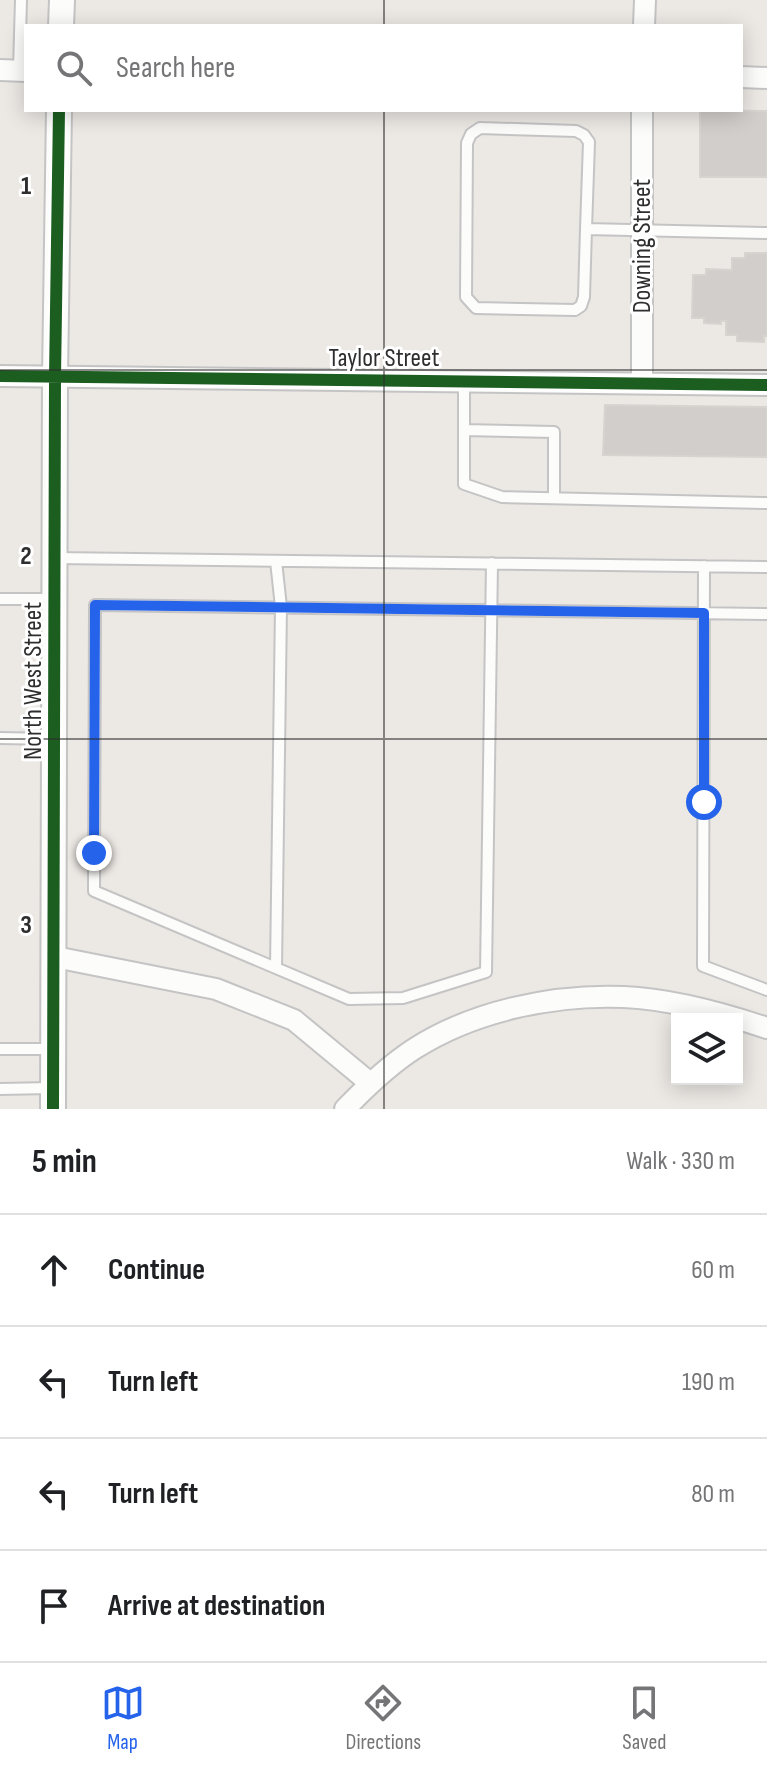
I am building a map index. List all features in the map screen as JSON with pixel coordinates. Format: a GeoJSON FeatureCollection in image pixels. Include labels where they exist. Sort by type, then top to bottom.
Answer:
{"type":"FeatureCollection","features":[{"type":"Feature","properties":{"kind":"street"},"geometry":{"type":"LineString","coordinates":[[61,24],[62,0]]}},
{"type":"Feature","properties":{"kind":"street"},"geometry":{"type":"LineString","coordinates":[[644,24],[645,0]]}},
{"type":"Feature","properties":{"kind":"street"},"geometry":{"type":"LineString","coordinates":[[743,77],[767,78]]}},
{"type":"Feature","properties":{"kind":"street","name":"North West Street"},"geometry":{"type":"LineString","coordinates":[[53,1099],[59,112]]}},
{"type":"Feature","properties":{"kind":"street","name":"Downing Street"},"geometry":{"type":"LineString","coordinates":[[642,112],[642,382]]}},
{"type":"Feature","properties":{"kind":"street","name":"Taylor Street"},"geometry":{"type":"LineString","coordinates":[[0,376],[767,385]]}},
{"type":"Feature","properties":{"kind":"street"},"geometry":{"type":"LineString","coordinates":[[55,957],[216,989],[294,1020],[370,1083]]}},
{"type":"Feature","properties":{"kind":"street"},"geometry":{"type":"LineString","coordinates":[[345,1109],[370,1083],[415,1049],[455,1028],[500,1012],[543,1002],[625,997],[721,1014],[767,1028]]}},
{"type":"Feature","properties":{"kind":"lane"},"geometry":{"type":"LineString","coordinates":[[15,70],[21,0]]}},
{"type":"Feature","properties":{"kind":"lane"},"geometry":{"type":"LineString","coordinates":[[480,128],[576,131],[584,135],[589,142],[586,229],[584,297],[581,306],[575,310],[476,308],[470,305],[466,297],[466,282],[467,143],[471,134],[480,128]]}},
{"type":"Feature","properties":{"kind":"lane"},"geometry":{"type":"LineString","coordinates":[[586,229],[767,233]]}},
{"type":"Feature","properties":{"kind":"lane"},"geometry":{"type":"LineString","coordinates":[[464,380],[464,484],[502,497],[767,503]]}},
{"type":"Feature","properties":{"kind":"lane"},"geometry":{"type":"LineString","coordinates":[[464,430],[554,432],[554,498]]}},
{"type":"Feature","properties":{"kind":"lane"},"geometry":{"type":"LineString","coordinates":[[55,558],[767,567]]}},
{"type":"Feature","properties":{"kind":"lane"},"geometry":{"type":"LineString","coordinates":[[276,561],[281,607],[276,968]]}},
{"type":"Feature","properties":{"kind":"lane"},"geometry":{"type":"LineString","coordinates":[[492,563],[491,610],[486,972],[403,998],[349,999],[94,891],[95,605],[281,607],[491,610],[704,613],[767,614]]}},
{"type":"Feature","properties":{"kind":"lane"},"geometry":{"type":"LineString","coordinates":[[704,566],[703,966],[767,990]]}},
{"type":"Feature","properties":{"kind":"lane"},"geometry":{"type":"LineString","coordinates":[[0,599],[55,599]]}},
{"type":"Feature","properties":{"kind":"lane"},"geometry":{"type":"LineString","coordinates":[[0,738],[55,739]]}},
{"type":"Feature","properties":{"kind":"lane"},"geometry":{"type":"LineString","coordinates":[[0,1049],[53,1049]]}},
{"type":"Feature","properties":{"kind":"lane"},"geometry":{"type":"LineString","coordinates":[[0,1089],[53,1099]]}},
{"type":"Feature","properties":{"kind":"building"},"geometry":{"type":"Polygon","coordinates":[[[767,111],[767,177],[700,177],[700,112],[767,111]]]}},
{"type":"Feature","properties":{"kind":"building"},"geometry":{"type":"Polygon","coordinates":[[[745,253],[767,253],[767,336],[764,336],[764,342],[737,341],[737,335],[726,335],[726,321],[721,321],[721,324],[704,323],[704,318],[692,318],[693,275],[706,275],[706,269],[732,270],[732,258],[745,258],[745,253]]]}},
{"type":"Feature","properties":{"kind":"building"},"geometry":{"type":"Polygon","coordinates":[[[605,405],[767,407],[767,457],[603,455],[605,405]]]}},
{"type":"Feature","properties":{"kind":"cycle path"},"geometry":{"type":"LineString","coordinates":[[53,1109],[59,112]]}},
{"type":"Feature","properties":{"kind":"cycle path"},"geometry":{"type":"LineString","coordinates":[[0,376],[767,385]]}},
{"type":"Feature","properties":{"kind":"route"},"geometry":{"type":"LineString","coordinates":[[94,853],[95,605],[704,613],[704,802]]}}]}
